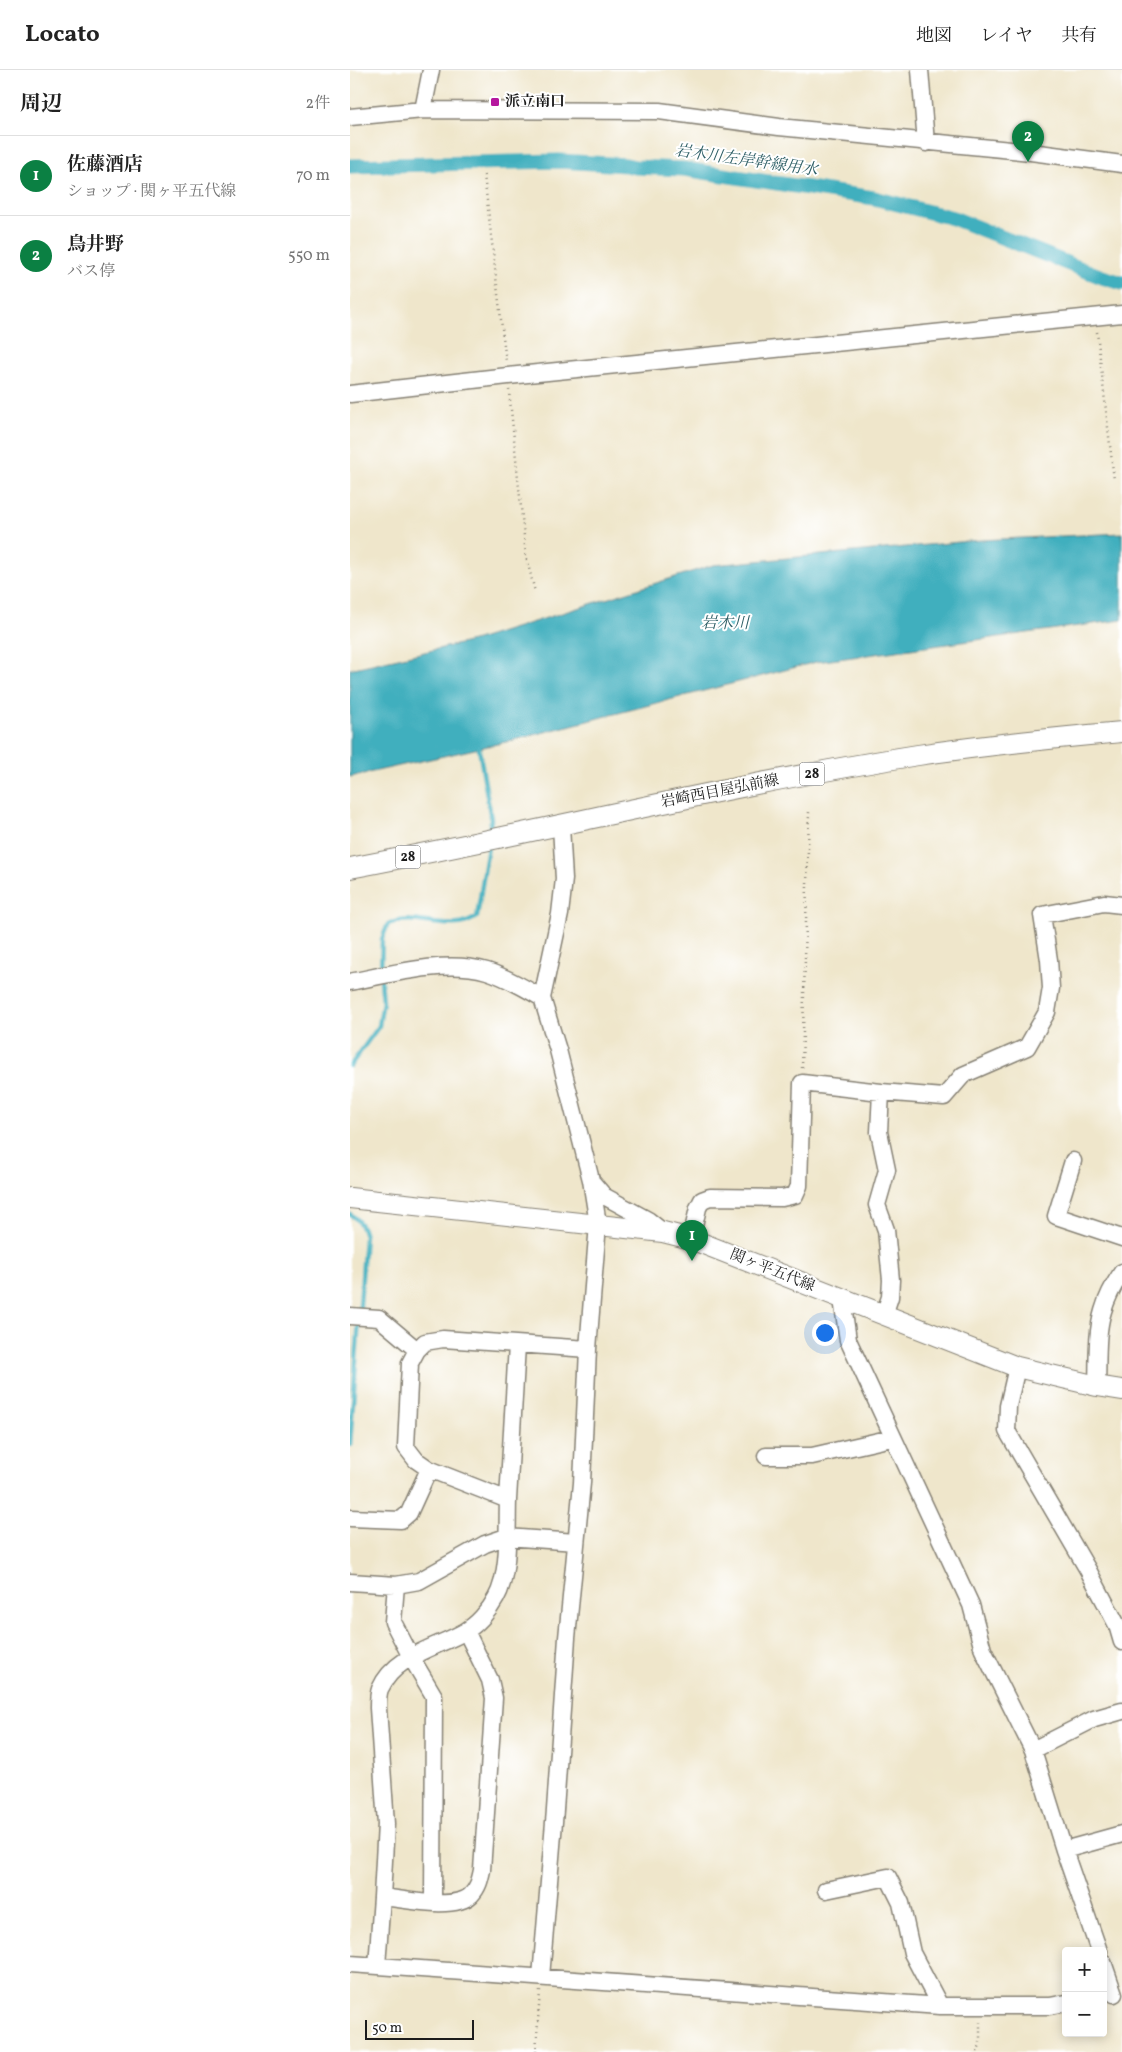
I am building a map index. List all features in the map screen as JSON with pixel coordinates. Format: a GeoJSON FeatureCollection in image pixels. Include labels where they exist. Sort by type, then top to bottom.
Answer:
{"type":"FeatureCollection","features":[{"type":"Feature","properties":{"kind":"main road","name":"岩崎西目屋弘前線"},"geometry":{"type":"LineString","coordinates":[[350,868],[505,838],[701,795],[917,756],[995,744],[1122,732]]}},
{"type":"Feature","properties":{"kind":"main road","name":"関ヶ平五代線"},"geometry":{"type":"LineString","coordinates":[[350,1198],[663,1232],[691,1239],[1017,1367],[1122,1390]]}},
{"type":"Feature","properties":{"kind":"street"},"geometry":{"type":"LineString","coordinates":[[423,110],[431,70]]}},
{"type":"Feature","properties":{"kind":"street"},"geometry":{"type":"LineString","coordinates":[[920,70],[926,143]]}},
{"type":"Feature","properties":{"kind":"street"},"geometry":{"type":"LineString","coordinates":[[350,116],[423,110],[659,110],[780,127],[1031,152],[1122,164]]}},
{"type":"Feature","properties":{"kind":"street"},"geometry":{"type":"LineString","coordinates":[[350,394],[508,376],[1122,314]]}},
{"type":"Feature","properties":{"kind":"street"},"geometry":{"type":"LineString","coordinates":[[541,1977],[582,1483],[588,1349],[598,1224],[591,1180],[558,1050],[542,998],[560,914],[564,879],[561,826]]}},
{"type":"Feature","properties":{"kind":"street"},"geometry":{"type":"LineString","coordinates":[[691,1239],[698,1208],[702,1200],[710,1197],[782,1198],[796,1195],[799,1186],[802,1082],[881,1092],[944,1097],[962,1075],[1027,1047],[1047,1012],[1051,988],[1042,915],[1104,903],[1122,905]]}},
{"type":"Feature","properties":{"kind":"street"},"geometry":{"type":"LineString","coordinates":[[350,982],[428,968],[458,967],[486,971],[519,984],[542,998]]}},
{"type":"Feature","properties":{"kind":"street"},"geometry":{"type":"LineString","coordinates":[[881,1092],[878,1132],[887,1170],[877,1205],[886,1230],[891,1280],[890,1297],[884,1315]]}},
{"type":"Feature","properties":{"kind":"street"},"geometry":{"type":"LineString","coordinates":[[1072,1161],[1056,1216],[1122,1238]]}},
{"type":"Feature","properties":{"kind":"street"},"geometry":{"type":"LineString","coordinates":[[591,1180],[604,1196],[648,1220],[663,1232]]}},
{"type":"Feature","properties":{"kind":"street"},"geometry":{"type":"LineString","coordinates":[[1097,1386],[1102,1312],[1112,1288],[1122,1272]]}},
{"type":"Feature","properties":{"kind":"street"},"geometry":{"type":"LineString","coordinates":[[842,1299],[848,1340],[971,1605],[984,1650],[1033,1750],[1064,1850],[1098,1947]]}},
{"type":"Feature","properties":{"kind":"street"},"geometry":{"type":"LineString","coordinates":[[356,1316],[379,1318],[417,1350]]}},
{"type":"Feature","properties":{"kind":"street"},"geometry":{"type":"LineString","coordinates":[[508,1500],[429,1469],[416,1460],[406,1447],[410,1363],[417,1350],[425,1342],[443,1339],[501,1341],[517,1345],[588,1349]]}},
{"type":"Feature","properties":{"kind":"street"},"geometry":{"type":"LineString","coordinates":[[376,1966],[386,1824],[378,1708],[380,1690],[396,1668],[411,1657],[466,1631],[485,1614],[496,1597],[503,1581],[517,1345]]}},
{"type":"Feature","properties":{"kind":"street"},"geometry":{"type":"LineString","coordinates":[[1017,1367],[1008,1406],[1007,1431],[1088,1570],[1117,1625],[1122,1642]]}},
{"type":"Feature","properties":{"kind":"street"},"geometry":{"type":"LineString","coordinates":[[766,1456],[812,1456],[892,1438]]}},
{"type":"Feature","properties":{"kind":"street"},"geometry":{"type":"LineString","coordinates":[[350,1518],[401,1520],[409,1513],[429,1469]]}},
{"type":"Feature","properties":{"kind":"street"},"geometry":{"type":"LineString","coordinates":[[350,1582],[396,1585],[419,1580],[485,1544],[506,1537],[576,1542]]}},
{"type":"Feature","properties":{"kind":"street"},"geometry":{"type":"LineString","coordinates":[[396,1585],[393,1622],[434,1696],[433,1902]]}},
{"type":"Feature","properties":{"kind":"street"},"geometry":{"type":"LineString","coordinates":[[382,1897],[433,1902],[458,1902],[470,1896],[478,1884],[482,1870],[494,1698],[490,1680],[466,1631]]}},
{"type":"Feature","properties":{"kind":"street"},"geometry":{"type":"LineString","coordinates":[[1033,1750],[1094,1719],[1122,1711]]}},
{"type":"Feature","properties":{"kind":"street"},"geometry":{"type":"LineString","coordinates":[[1064,1850],[1122,1834]]}},
{"type":"Feature","properties":{"kind":"street"},"geometry":{"type":"LineString","coordinates":[[826,1890],[888,1877],[901,1903],[912,1953],[940,2006]]}},
{"type":"Feature","properties":{"kind":"street"},"geometry":{"type":"LineString","coordinates":[[350,1964],[940,2006],[1050,2006],[1062,2004]]}},
{"type":"Feature","properties":{"kind":"street"},"geometry":{"type":"LineString","coordinates":[[1107,1975],[1113,1994]]}},
{"type":"Feature","properties":{"kind":"path"},"geometry":{"type":"LineString","coordinates":[[484,175],[508,376],[526,556],[535,592]]}},
{"type":"Feature","properties":{"kind":"path"},"geometry":{"type":"LineString","coordinates":[[1096,318],[1114,480]]}},
{"type":"Feature","properties":{"kind":"path"},"geometry":{"type":"LineString","coordinates":[[802,1082],[809,812]]}},
{"type":"Feature","properties":{"kind":"path"},"geometry":{"type":"LineString","coordinates":[[536,2052],[541,1977]]}},
{"type":"Feature","properties":{"kind":"path"},"geometry":{"type":"LineString","coordinates":[[977,2052],[980,2045],[980,2007]]}},
{"type":"Feature","properties":{"kind":"water","name":"岩木川"},"geometry":{"type":"Polygon","coordinates":[[[1122,533],[1122,620],[816,662],[506,742],[350,777],[350,669],[477,640],[713,565],[981,540],[1122,533]]]}},
{"type":"Feature","properties":{"kind":"waterway","name":"岩木川左岸幹線用水"},"geometry":{"type":"LineString","coordinates":[[350,166],[559,161],[684,169],[874,198],[953,218],[1102,277],[1122,283]]}},
{"type":"Feature","properties":{"kind":"waterway"},"geometry":{"type":"LineString","coordinates":[[478,743],[491,819],[489,834]]}},
{"type":"Feature","properties":{"kind":"waterway"},"geometry":{"type":"LineString","coordinates":[[381,972],[382,939],[388,924],[406,920],[440,924],[461,924],[477,917],[488,847]]}},
{"type":"Feature","properties":{"kind":"waterway"},"geometry":{"type":"LineString","coordinates":[[350,1066],[379,1026],[383,1001],[381,980]]}},
{"type":"Feature","properties":{"kind":"waterway"},"geometry":{"type":"LineString","coordinates":[[350,1214],[360,1224],[365,1236],[350,1445]]}},
{"type":"Feature","properties":{"kind":"place","name":"派立南口"},"geometry":{"type":"Point","coordinates":[495,102]}},
{"type":"Feature","properties":{"kind":"place","name":"鳥井野"},"geometry":{"type":"Point","coordinates":[1028,162]}},
{"type":"Feature","properties":{"kind":"place","name":"佐藤酒店"},"geometry":{"type":"Point","coordinates":[692,1261]}}]}
